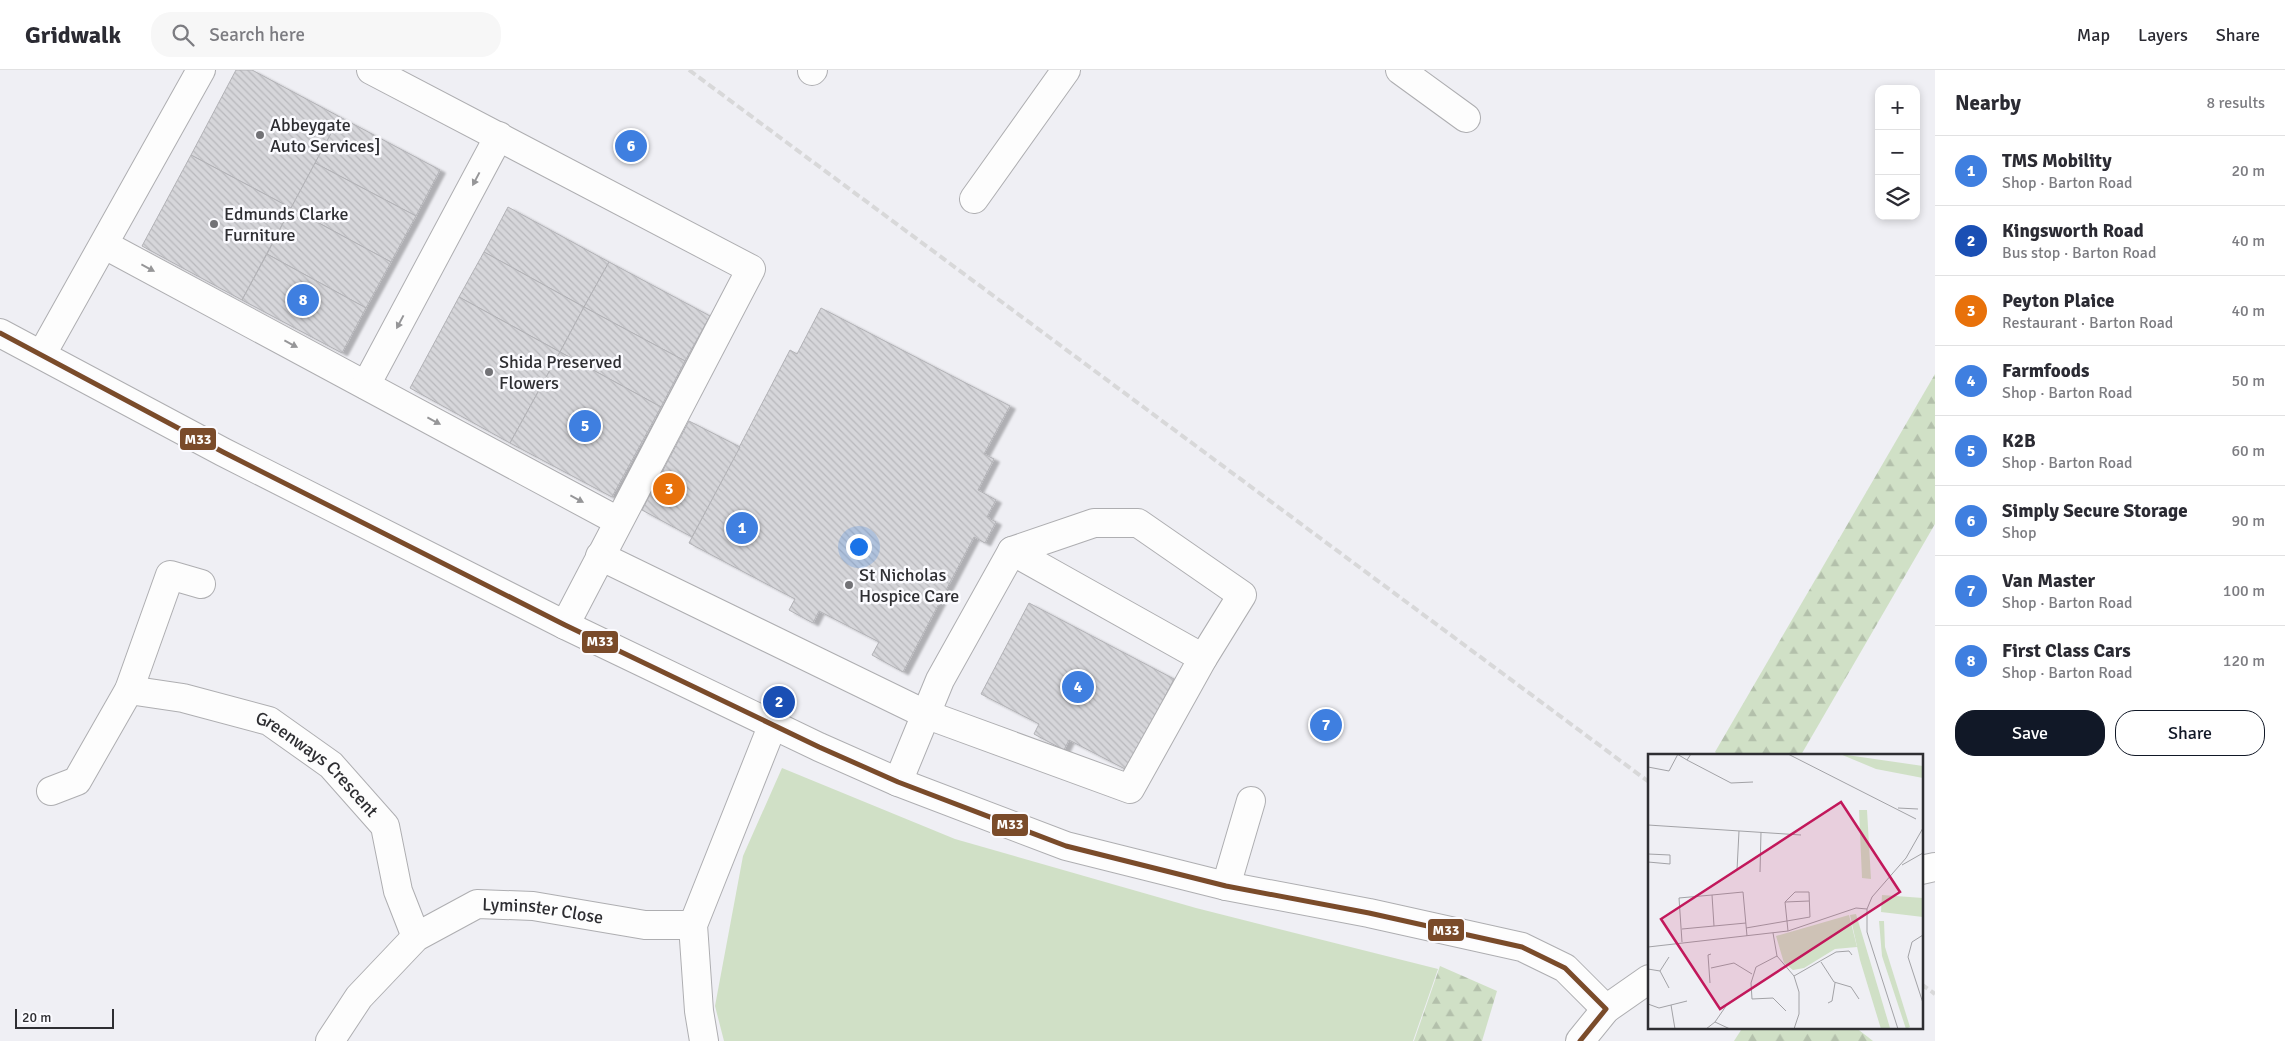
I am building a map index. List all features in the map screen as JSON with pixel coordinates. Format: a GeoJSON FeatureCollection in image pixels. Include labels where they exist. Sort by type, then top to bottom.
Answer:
{"type":"FeatureCollection","features":[{"type":"Feature","properties":{"kind":"street"},"geometry":{"type":"LineString","coordinates":[[42,354],[201,70]]}},
{"type":"Feature","properties":{"kind":"street"},"geometry":{"type":"LineString","coordinates":[[370,70],[751,269],[565,625]]}},
{"type":"Feature","properties":{"kind":"street"},"geometry":{"type":"LineString","coordinates":[[974,199],[1066,70]]}},
{"type":"Feature","properties":{"kind":"street"},"geometry":{"type":"LineString","coordinates":[[1400,70],[1466,118]]}},
{"type":"Feature","properties":{"kind":"street"},"geometry":{"type":"LineString","coordinates":[[366,385],[499,136]]}},
{"type":"Feature","properties":{"kind":"street"},"geometry":{"type":"LineString","coordinates":[[104,245],[618,521]]}},
{"type":"Feature","properties":{"kind":"street"},"geometry":{"type":"LineString","coordinates":[[0,333],[223,452],[565,625],[819,747],[898,782],[1066,846],[1226,886],[1369,913],[1522,946],[1564,968],[1606,1009]]}},
{"type":"Feature","properties":{"kind":"street"},"geometry":{"type":"LineString","coordinates":[[600,556],[925,714],[1130,789],[1203,658],[1242,595],[1138,523],[1094,523],[1012,551],[940,680],[925,714],[898,782]]}},
{"type":"Feature","properties":{"kind":"street"},"geometry":{"type":"LineString","coordinates":[[1012,551],[1203,658]]}},
{"type":"Feature","properties":{"kind":"street"},"geometry":{"type":"LineString","coordinates":[[51,791],[77,780],[129,690],[170,575],[201,584]]}},
{"type":"Feature","properties":{"kind":"street","name":"Greenways Crescent"},"geometry":{"type":"LineString","coordinates":[[129,690],[183,698],[269,721],[331,765],[385,826],[398,890],[416,937]]}},
{"type":"Feature","properties":{"kind":"street"},"geometry":{"type":"LineString","coordinates":[[704,1041],[699,1011],[693,925],[773,724]]}},
{"type":"Feature","properties":{"kind":"street"},"geometry":{"type":"LineString","coordinates":[[1226,886],[1251,801]]}},
{"type":"Feature","properties":{"kind":"street"},"geometry":{"type":"LineString","coordinates":[[1922,870],[1935,867]]}},
{"type":"Feature","properties":{"kind":"street","name":"Lyminster Close"},"geometry":{"type":"LineString","coordinates":[[330,1041],[359,997],[416,937],[477,904],[533,906],[645,925],[693,925]]}},
{"type":"Feature","properties":{"kind":"street"},"geometry":{"type":"LineString","coordinates":[[1580,1041],[1606,1009],[1648,980]]}},
{"type":"Feature","properties":{"kind":"green space"},"geometry":{"type":"Polygon","coordinates":[[[1935,374],[1935,524],[1802,754],[1718,754],[1715,752],[1935,374]]]}},
{"type":"Feature","properties":{"kind":"green space"},"geometry":{"type":"Polygon","coordinates":[[[782,768],[955,839],[1196,908],[1438,969],[1413,1041],[724,1041],[715,1006],[743,856],[782,768]]]}},
{"type":"Feature","properties":{"kind":"green space"},"geometry":{"type":"Polygon","coordinates":[[[1440,966],[1497,991],[1482,1041],[1414,1041],[1440,966]]]}},
{"type":"Feature","properties":{"kind":"green space"},"geometry":{"type":"Polygon","coordinates":[[[1742,1028],[1856,1028],[1873,1041],[1734,1041],[1742,1028]]]}},
{"type":"Feature","properties":{"kind":"building"},"geometry":{"type":"Polygon","coordinates":[[[236,70],[252,70],[340,117],[291,208],[191,155],[236,70]]]}},
{"type":"Feature","properties":{"kind":"building"},"geometry":{"type":"Polygon","coordinates":[[[340,117],[440,170],[416,216],[315,163],[340,117]]]}},
{"type":"Feature","properties":{"kind":"building"},"geometry":{"type":"Polygon","coordinates":[[[191,155],[291,208],[242,300],[142,246],[191,155]]]}},
{"type":"Feature","properties":{"kind":"building"},"geometry":{"type":"Polygon","coordinates":[[[315,163],[416,216],[391,262],[291,208],[315,163]]]}},
{"type":"Feature","properties":{"kind":"building"},"geometry":{"type":"Polygon","coordinates":[[[508,207],[609,262],[584,307],[484,252],[508,207]]]}},
{"type":"Feature","properties":{"kind":"building"},"geometry":{"type":"Polygon","coordinates":[[[291,208],[391,262],[366,308],[267,254],[291,208]]]}},
{"type":"Feature","properties":{"kind":"building"},"geometry":{"type":"Polygon","coordinates":[[[484,252],[584,307],[560,352],[459,297],[484,252]]]}},
{"type":"Feature","properties":{"kind":"building"},"geometry":{"type":"Polygon","coordinates":[[[267,254],[366,308],[342,353],[242,300],[267,254]]]}},
{"type":"Feature","properties":{"kind":"building"},"geometry":{"type":"Polygon","coordinates":[[[609,262],[710,316],[685,361],[584,307],[609,262]]]}},
{"type":"Feature","properties":{"kind":"building"},"geometry":{"type":"Polygon","coordinates":[[[459,297],[560,352],[510,443],[410,388],[459,297]]]}},
{"type":"Feature","properties":{"kind":"building"},"geometry":{"type":"Polygon","coordinates":[[[584,307],[685,361],[661,407],[560,352],[584,307]]]}},
{"type":"Feature","properties":{"kind":"building"},"geometry":{"type":"Polygon","coordinates":[[[821,308],[1010,406],[984,454],[994,459],[978,490],[996,500],[987,517],[996,522],[985,543],[974,537],[903,672],[872,655],[879,642],[819,611],[813,623],[789,610],[795,599],[689,543],[790,350],[797,354],[821,308]]]}},
{"type":"Feature","properties":{"kind":"building"},"geometry":{"type":"Polygon","coordinates":[[[560,352],[661,407],[612,497],[510,443],[560,352]]]}},
{"type":"Feature","properties":{"kind":"building"},"geometry":{"type":"Polygon","coordinates":[[[689,421],[740,447],[692,537],[642,510],[689,421]]]}},
{"type":"Feature","properties":{"kind":"building"},"geometry":{"type":"Polygon","coordinates":[[[1029,603],[1174,679],[1127,770],[1069,740],[1064,750],[1034,734],[1039,724],[981,694],[1029,603]]]}},
{"type":"Feature","properties":{"kind":"railway"},"geometry":{"type":"LineString","coordinates":[[689,70],[1648,781]]}},
{"type":"Feature","properties":{"kind":"railway"},"geometry":{"type":"LineString","coordinates":[[1922,985],[1935,994]]}},
{"type":"Feature","properties":{"kind":"transit line","name":"M33"},"geometry":{"type":"LineString","coordinates":[[0,333],[223,452],[565,625],[819,747],[898,782],[1066,846],[1226,886],[1369,913],[1522,947],[1565,968],[1606,1009],[1580,1041]]}},
{"type":"Feature","properties":{"kind":"place","name":"Abbeygate Auto Services]"},"geometry":{"type":"Point","coordinates":[260,135]}},
{"type":"Feature","properties":{"kind":"place","name":"Simply Secure Storage"},"geometry":{"type":"Point","coordinates":[631,146]}},
{"type":"Feature","properties":{"kind":"place","name":"Edmunds Clarke Furniture"},"geometry":{"type":"Point","coordinates":[214,224]}},
{"type":"Feature","properties":{"kind":"place","name":"First Class Cars"},"geometry":{"type":"Point","coordinates":[303,300]}},
{"type":"Feature","properties":{"kind":"place","name":"Shida Preserved Flowers"},"geometry":{"type":"Point","coordinates":[489,372]}},
{"type":"Feature","properties":{"kind":"place","name":"K2B"},"geometry":{"type":"Point","coordinates":[585,426]}},
{"type":"Feature","properties":{"kind":"place","name":"Peyton Plaice"},"geometry":{"type":"Point","coordinates":[669,489]}},
{"type":"Feature","properties":{"kind":"place","name":"TMS Mobility"},"geometry":{"type":"Point","coordinates":[742,528]}},
{"type":"Feature","properties":{"kind":"place","name":"St Nicholas Hospice Care"},"geometry":{"type":"Point","coordinates":[849,585]}},
{"type":"Feature","properties":{"kind":"place","name":"Farmfoods"},"geometry":{"type":"Point","coordinates":[1078,687]}},
{"type":"Feature","properties":{"kind":"place","name":"Kingsworth Road"},"geometry":{"type":"Point","coordinates":[779,702]}},
{"type":"Feature","properties":{"kind":"place","name":"Van Master"},"geometry":{"type":"Point","coordinates":[1326,725]}}]}
